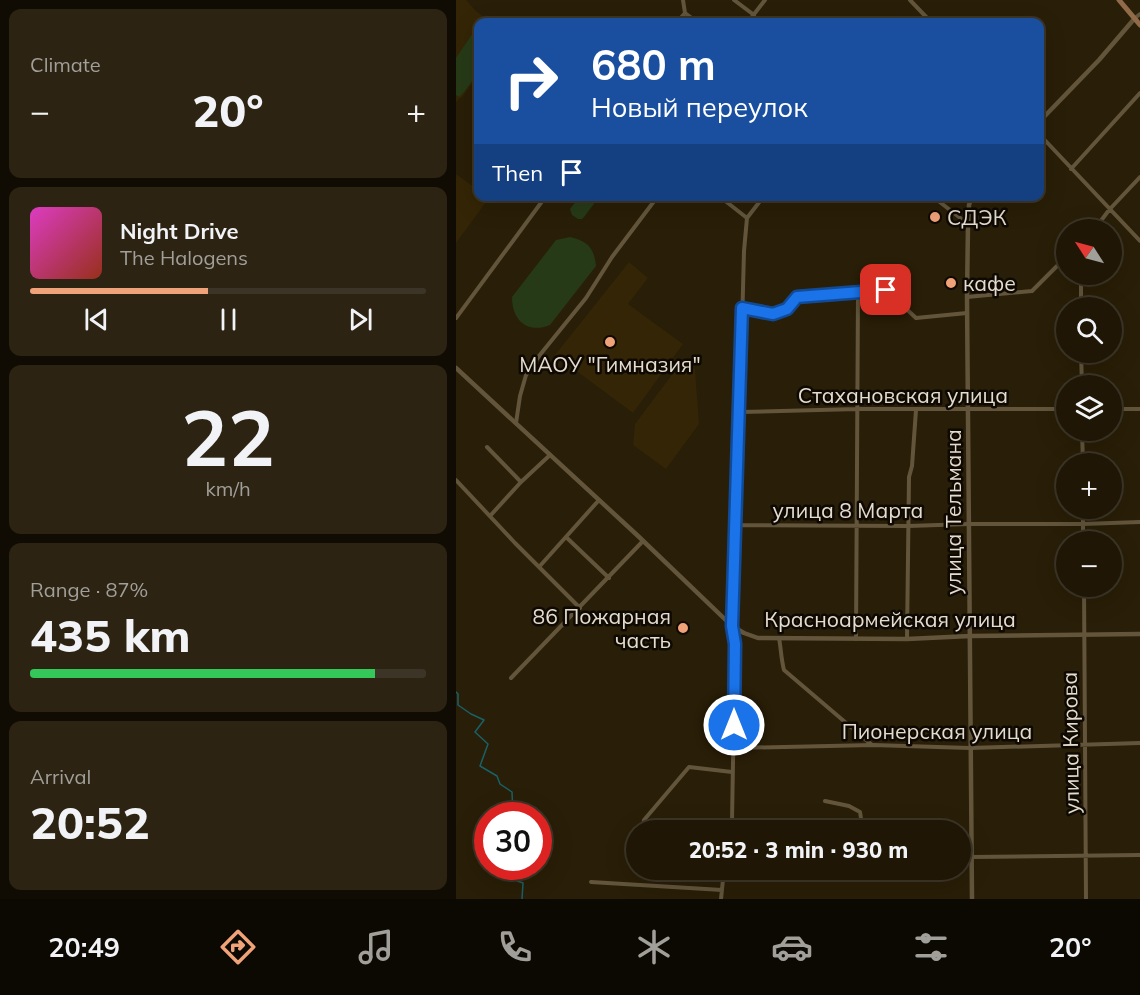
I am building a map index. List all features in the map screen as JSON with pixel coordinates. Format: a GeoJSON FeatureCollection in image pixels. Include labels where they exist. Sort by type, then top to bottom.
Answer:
{"type":"FeatureCollection","features":[{"type":"Feature","properties":{"kind":"main road"},"geometry":{"type":"LineString","coordinates":[[1119,0],[1140,25]]}},
{"type":"Feature","properties":{"kind":"street"},"geometry":{"type":"LineString","coordinates":[[682,0],[685,13],[692,18]]}},
{"type":"Feature","properties":{"kind":"street"},"geometry":{"type":"LineString","coordinates":[[734,0],[754,15]]}},
{"type":"Feature","properties":{"kind":"street"},"geometry":{"type":"LineString","coordinates":[[751,18],[765,0]]}},
{"type":"Feature","properties":{"kind":"street"},"geometry":{"type":"LineString","coordinates":[[910,0],[927,18]]}},
{"type":"Feature","properties":{"kind":"street"},"geometry":{"type":"LineString","coordinates":[[681,18],[685,13]]}},
{"type":"Feature","properties":{"kind":"street"},"geometry":{"type":"LineString","coordinates":[[1044,117],[1140,14]]}},
{"type":"Feature","properties":{"kind":"street"},"geometry":{"type":"LineString","coordinates":[[1071,169],[1140,93]]}},
{"type":"Feature","properties":{"kind":"street"},"geometry":{"type":"LineString","coordinates":[[1044,139],[1140,241]]}},
{"type":"Feature","properties":{"kind":"street"},"geometry":{"type":"LineString","coordinates":[[1102,219],[1140,177]]}},
{"type":"Feature","properties":{"kind":"street"},"geometry":{"type":"LineString","coordinates":[[456,318],[542,201]]}},
{"type":"Feature","properties":{"kind":"street"},"geometry":{"type":"LineString","coordinates":[[516,424],[526,375],[538,356],[586,298],[612,257],[654,201]]}},
{"type":"Feature","properties":{"kind":"street"},"geometry":{"type":"LineString","coordinates":[[725,201],[747,218]]}},
{"type":"Feature","properties":{"kind":"street"},"geometry":{"type":"LineString","coordinates":[[732,820],[735,644],[732,626],[744,251],[747,218],[760,201]]}},
{"type":"Feature","properties":{"kind":"street"},"geometry":{"type":"LineString","coordinates":[[938,201],[968,224]]}},
{"type":"Feature","properties":{"kind":"street","name":"улица Тельмана"},"geometry":{"type":"LineString","coordinates":[[970,201],[967,313],[971,820]]}},
{"type":"Feature","properties":{"kind":"street"},"geometry":{"type":"LineString","coordinates":[[967,297],[1032,291],[1056,267]]}},
{"type":"Feature","properties":{"kind":"street"},"geometry":{"type":"LineString","coordinates":[[742,308],[773,314],[787,309],[797,297],[886,290],[916,318],[967,313]]}},
{"type":"Feature","properties":{"kind":"street"},"geometry":{"type":"LineString","coordinates":[[856,639],[858,292]]}},
{"type":"Feature","properties":{"kind":"street","name":"Красноармейская улица"},"geometry":{"type":"LineString","coordinates":[[456,368],[732,626],[744,633],[758,638],[856,639],[1140,634]]}},
{"type":"Feature","properties":{"kind":"street","name":"Стахановская улица"},"geometry":{"type":"LineString","coordinates":[[740,412],[857,409],[1056,409]]}},
{"type":"Feature","properties":{"kind":"street"},"geometry":{"type":"LineString","coordinates":[[1122,409],[1140,409]]}},
{"type":"Feature","properties":{"kind":"street"},"geometry":{"type":"LineString","coordinates":[[907,639],[909,477],[912,466],[916,410]]}},
{"type":"Feature","properties":{"kind":"street"},"geometry":{"type":"LineString","coordinates":[[487,447],[521,482]]}},
{"type":"Feature","properties":{"kind":"street"},"geometry":{"type":"LineString","coordinates":[[490,516],[550,455]]}},
{"type":"Feature","properties":{"kind":"street"},"geometry":{"type":"LineString","coordinates":[[456,480],[580,608]]}},
{"type":"Feature","properties":{"kind":"street"},"geometry":{"type":"LineString","coordinates":[[539,567],[599,500]]}},
{"type":"Feature","properties":{"kind":"street"},"geometry":{"type":"LineString","coordinates":[[1083,519],[1083,531]]}},
{"type":"Feature","properties":{"kind":"street","name":"улица 8 Марта"},"geometry":{"type":"LineString","coordinates":[[736,525],[908,526],[1140,522]]}},
{"type":"Feature","properties":{"kind":"street"},"geometry":{"type":"LineString","coordinates":[[566,537],[609,578]]}},
{"type":"Feature","properties":{"kind":"street"},"geometry":{"type":"LineString","coordinates":[[511,678],[643,541]]}},
{"type":"Feature","properties":{"kind":"street","name":"улица Кирова"},"geometry":{"type":"LineString","coordinates":[[1084,597],[1086,899]]}},
{"type":"Feature","properties":{"kind":"street"},"geometry":{"type":"LineString","coordinates":[[779,637],[784,670],[873,745]]}},
{"type":"Feature","properties":{"kind":"street","name":"Пионерская улица"},"geometry":{"type":"LineString","coordinates":[[734,748],[873,745],[970,748],[1140,743]]}},
{"type":"Feature","properties":{"kind":"street"},"geometry":{"type":"LineString","coordinates":[[644,820],[689,767],[732,772]]}},
{"type":"Feature","properties":{"kind":"street"},"geometry":{"type":"LineString","coordinates":[[825,801],[849,806],[860,812],[861,820]]}},
{"type":"Feature","properties":{"kind":"street"},"geometry":{"type":"LineString","coordinates":[[971,857],[1140,855]]}},
{"type":"Feature","properties":{"kind":"street","name":"улица Тельмана"},"geometry":{"type":"LineString","coordinates":[[971,857],[972,899]]}},
{"type":"Feature","properties":{"kind":"street"},"geometry":{"type":"LineString","coordinates":[[721,899],[723,880]]}},
{"type":"Feature","properties":{"kind":"street"},"geometry":{"type":"LineString","coordinates":[[591,882],[722,890]]}},
{"type":"Feature","properties":{"kind":"shaded area"},"geometry":{"type":"Polygon","coordinates":[[[456,0],[466,0],[485,18],[474,18],[474,81],[456,102],[456,0]]]}},
{"type":"Feature","properties":{"kind":"shaded area"},"geometry":{"type":"Polygon","coordinates":[[[456,174],[474,187],[474,201],[487,201],[456,243],[456,174]]]}},
{"type":"Feature","properties":{"kind":"shaded area"},"geometry":{"type":"Polygon","coordinates":[[[629,262],[648,278],[628,304],[683,344],[633,413],[555,355],[629,262]]]}},
{"type":"Feature","properties":{"kind":"shaded area"},"geometry":{"type":"Polygon","coordinates":[[[683,360],[695,369],[699,424],[666,469],[633,445],[635,424],[683,360]]]}},
{"type":"Feature","properties":{"kind":"green space"},"geometry":{"type":"Polygon","coordinates":[[[474,31],[474,78],[459,97],[456,95],[456,58],[474,31]]]}},
{"type":"Feature","properties":{"kind":"green space"},"geometry":{"type":"Polygon","coordinates":[[[576,201],[596,201],[582,219],[572,215],[570,209],[576,201]]]}},
{"type":"Feature","properties":{"kind":"green space"},"geometry":{"type":"Polygon","coordinates":[[[570,237],[589,246],[596,266],[550,325],[535,328],[528,326],[518,319],[512,297],[556,240],[570,237]]]}},
{"type":"Feature","properties":{"kind":"waterway"},"geometry":{"type":"LineString","coordinates":[[456,692],[458,705],[484,720],[475,732],[488,744],[480,766],[497,776],[500,784],[512,792],[512,802]]}},
{"type":"Feature","properties":{"kind":"waterway"},"geometry":{"type":"LineString","coordinates":[[515,880],[523,883],[522,899]]}},
{"type":"Feature","properties":{"kind":"place","name":"СДЭК"},"geometry":{"type":"Point","coordinates":[935,217]}},
{"type":"Feature","properties":{"kind":"place","name":"кафе"},"geometry":{"type":"Point","coordinates":[951,283]}},
{"type":"Feature","properties":{"kind":"place","name":"МАОУ \"Гимназия\""},"geometry":{"type":"Point","coordinates":[610,342]}},
{"type":"Feature","properties":{"kind":"place","name":"86 Пожарная часть"},"geometry":{"type":"Point","coordinates":[683,628]}},
{"type":"Feature","properties":{"kind":"route"},"geometry":{"type":"LineString","coordinates":[[734,725],[735,644],[732,626],[742,308],[773,314],[787,309],[797,297],[886,290]]}}]}
